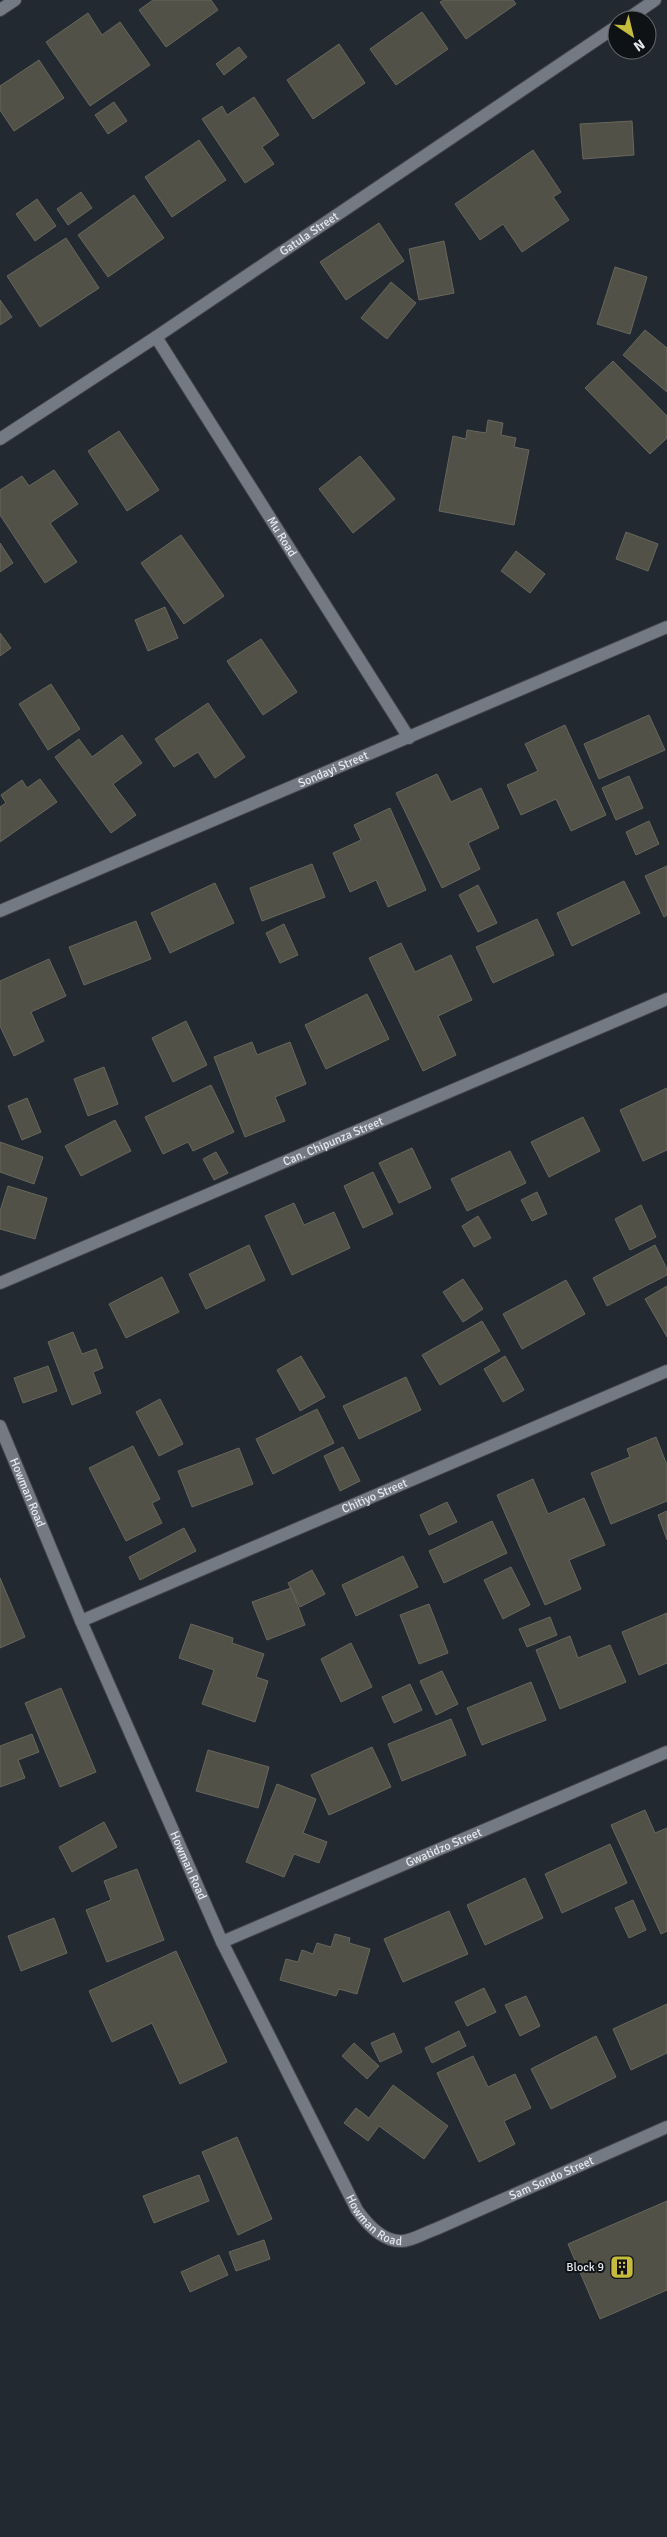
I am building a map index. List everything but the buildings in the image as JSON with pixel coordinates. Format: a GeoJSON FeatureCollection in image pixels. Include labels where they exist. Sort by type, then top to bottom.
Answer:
{"type":"FeatureCollection","features":[{"type":"Feature","properties":{"kind":"street"},"geometry":{"type":"LineString","coordinates":[[0,10],[14,0]]}},
{"type":"Feature","properties":{"kind":"street"},"geometry":{"type":"LineString","coordinates":[[640,10],[655,0]]}},
{"type":"Feature","properties":{"kind":"street","name":"Gatula Street"},"geometry":{"type":"LineString","coordinates":[[0,439],[156,337],[607,33]]}},
{"type":"Feature","properties":{"kind":"street","name":"Mu Road"},"geometry":{"type":"LineString","coordinates":[[156,337],[409,738]]}},
{"type":"Feature","properties":{"kind":"street","name":"Sondayi Street"},"geometry":{"type":"LineString","coordinates":[[0,911],[667,627]]}},
{"type":"Feature","properties":{"kind":"street","name":"Can. Chipunza Street"},"geometry":{"type":"LineString","coordinates":[[0,1283],[667,999]]}},
{"type":"Feature","properties":{"kind":"street","name":"Chitiyo Street"},"geometry":{"type":"LineString","coordinates":[[81,1621],[667,1371]]}},
{"type":"Feature","properties":{"kind":"street","name":"Howman Road"},"geometry":{"type":"LineString","coordinates":[[0,1426],[81,1621],[222,1942],[363,2218],[382,2235],[402,2241],[436,2229]]}},
{"type":"Feature","properties":{"kind":"street","name":"Gwatidzo Street"},"geometry":{"type":"LineString","coordinates":[[222,1942],[667,1752]]}},
{"type":"Feature","properties":{"kind":"street","name":"Sam Sondo Street"},"geometry":{"type":"LineString","coordinates":[[436,2229],[667,2127]]}},
{"type":"Feature","properties":{"kind":"place","name":"Block 9"},"geometry":{"type":"Point","coordinates":[622,2267]}}]}
